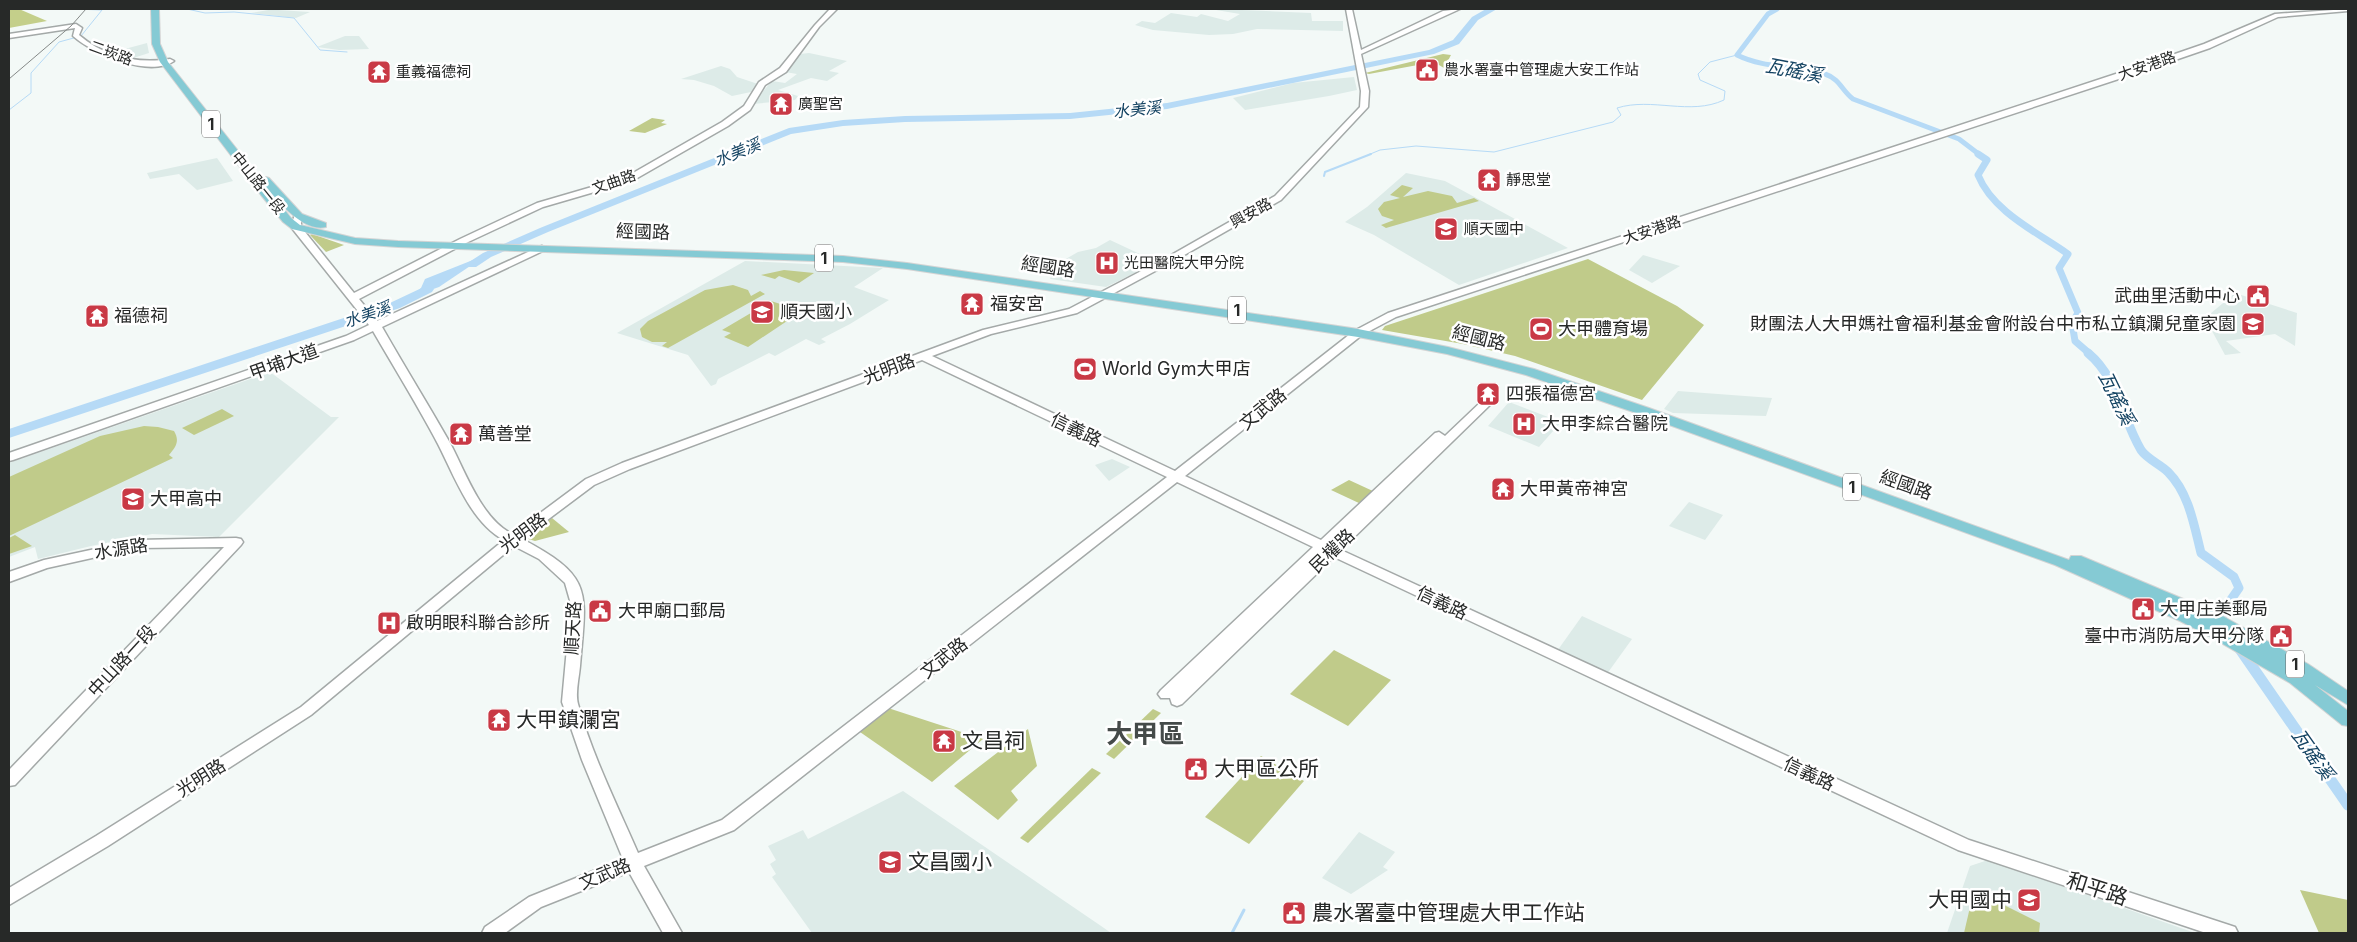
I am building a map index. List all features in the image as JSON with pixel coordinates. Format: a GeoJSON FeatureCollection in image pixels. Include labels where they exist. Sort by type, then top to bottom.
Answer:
{"type":"FeatureCollection","features":[{"type":"Feature","properties":{"kind":"main road","name":"中山路一段"},"geometry":{"type":"LineString","coordinates":[[155,9],[156,44],[167,62],[287,220],[297,221]]}},
{"type":"Feature","properties":{"kind":"main road","name":"中山路一段"},"geometry":{"type":"LineString","coordinates":[[162,9],[164,48],[167,62]]}},
{"type":"Feature","properties":{"kind":"main road","name":"1"},"geometry":{"type":"LineString","coordinates":[[297,221],[355,241],[460,244],[495,242],[538,247]]}},
{"type":"Feature","properties":{"kind":"main road","name":"1"},"geometry":{"type":"LineString","coordinates":[[460,244],[485,247],[538,247]]}},
{"type":"Feature","properties":{"kind":"main road","name":"經國路"},"geometry":{"type":"LineString","coordinates":[[538,247],[843,259],[907,266],[1362,331],[1449,345],[1534,366],[2064,554],[2213,618],[2252,653],[2296,679],[2348,720]]}},
{"type":"Feature","properties":{"kind":"main road","name":"經國路"},"geometry":{"type":"LineString","coordinates":[[1362,331],[1491,361],[1644,411],[2060,562],[2186,617],[2234,635],[2348,699]]}},
{"type":"Feature","properties":{"kind":"street","name":"文曲路"},"geometry":{"type":"LineString","coordinates":[[354,301],[460,244],[540,205],[629,180],[737,117],[753,100],[762,84],[783,70],[817,26],[834,9]]}},
{"type":"Feature","properties":{"kind":"street","name":"興安路"},"geometry":{"type":"LineString","coordinates":[[1106,294],[1278,198],[1360,113],[1365,100],[1349,9]]}},
{"type":"Feature","properties":{"kind":"street"},"geometry":{"type":"LineString","coordinates":[[1357,51],[1373,47],[1445,12],[1457,9]]}},
{"type":"Feature","properties":{"kind":"street","name":"大安港路"},"geometry":{"type":"LineString","coordinates":[[1362,331],[1392,315],[2143,68],[2206,46],[2277,15],[2348,9]]}},
{"type":"Feature","properties":{"kind":"street","name":"二崁路"},"geometry":{"type":"LineString","coordinates":[[9,36],[76,26],[79,28],[74,35],[89,47],[126,61],[147,64],[167,62]]}},
{"type":"Feature","properties":{"kind":"street","name":"中山路一段"},"geometry":{"type":"LineString","coordinates":[[297,221],[354,301],[374,325]]}},
{"type":"Feature","properties":{"kind":"street","name":"甲埔大道"},"geometry":{"type":"LineString","coordinates":[[12,458],[211,391],[232,380],[374,325],[538,247]]}},
{"type":"Feature","properties":{"kind":"street","name":"光明路"},"geometry":{"type":"LineString","coordinates":[[9,897],[102,841],[306,711],[514,539],[590,482],[987,332],[1073,311],[1106,294]]}},
{"type":"Feature","properties":{"kind":"street","name":"順天路"},"geometry":{"type":"LineString","coordinates":[[374,325],[444,444],[466,489],[489,522],[500,533],[544,556],[566,572],[572,582],[578,604],[570,702],[590,760],[633,862],[673,933]]}},
{"type":"Feature","properties":{"kind":"street","name":"文武路"},"geometry":{"type":"LineString","coordinates":[[491,933],[535,902],[728,824],[1176,478],[1362,331]]}},
{"type":"Feature","properties":{"kind":"street","name":"信義路"},"geometry":{"type":"LineString","coordinates":[[922,356],[1327,549],[1964,845]]}},
{"type":"Feature","properties":{"kind":"street","name":"民權路"},"geometry":{"type":"LineString","coordinates":[[1171,697],[1483,400]]}},
{"type":"Feature","properties":{"kind":"street","name":"中山路一段"},"geometry":{"type":"LineString","coordinates":[[9,780],[236,542]]}},
{"type":"Feature","properties":{"kind":"street","name":"水源路"},"geometry":{"type":"LineString","coordinates":[[9,577],[44,564],[137,544],[236,542]]}},
{"type":"Feature","properties":{"kind":"street","name":"和平路"},"geometry":{"type":"LineString","coordinates":[[1964,845],[2230,933]]}},
{"type":"Feature","properties":{"kind":"shaded area"},"geometry":{"type":"Polygon","coordinates":[[[274,9],[310,12],[296,18],[251,13],[274,9]]]}},
{"type":"Feature","properties":{"kind":"shaded area"},"geometry":{"type":"Polygon","coordinates":[[[1216,10],[1311,13],[1312,21],[1343,21],[1343,31],[1257,29],[1233,34],[1209,35],[1153,30],[1135,25],[1142,21],[1155,23],[1171,13],[1197,17],[1201,14],[1228,21],[1240,14],[1216,10]]]}},
{"type":"Feature","properties":{"kind":"shaded area"},"geometry":{"type":"Polygon","coordinates":[[[345,36],[359,36],[369,49],[339,50],[317,47],[345,36]]]}},
{"type":"Feature","properties":{"kind":"shaded area"},"geometry":{"type":"Polygon","coordinates":[[[147,43],[149,53],[130,59],[110,53],[147,43]]]}},
{"type":"Feature","properties":{"kind":"shaded area"},"geometry":{"type":"Polygon","coordinates":[[[809,53],[847,61],[829,71],[839,73],[827,81],[811,78],[778,90],[798,96],[795,100],[752,104],[772,81],[785,83],[797,74],[785,72],[800,54],[809,53]]]}},
{"type":"Feature","properties":{"kind":"shaded area"},"geometry":{"type":"Polygon","coordinates":[[[721,66],[730,69],[737,77],[758,84],[751,92],[732,96],[714,86],[694,80],[681,79],[721,66]]]}},
{"type":"Feature","properties":{"kind":"shaded area"},"geometry":{"type":"Polygon","coordinates":[[[1354,77],[1357,90],[1329,96],[1245,110],[1233,98],[1293,83],[1354,77]]]}},
{"type":"Feature","properties":{"kind":"shaded area"},"geometry":{"type":"Polygon","coordinates":[[[217,158],[233,181],[197,190],[179,174],[150,179],[147,173],[217,158]]]}},
{"type":"Feature","properties":{"kind":"shaded area","name":"順天國中"},"geometry":{"type":"Polygon","coordinates":[[[1406,173],[1445,181],[1568,248],[1459,285],[1374,235],[1345,222],[1367,207],[1406,173]]]}},
{"type":"Feature","properties":{"kind":"shaded area","name":"光田醫院大甲分院"},"geometry":{"type":"Polygon","coordinates":[[[1110,240],[1157,262],[1106,287],[1050,279],[1057,264],[1078,252],[1096,248],[1110,240]]]}},
{"type":"Feature","properties":{"kind":"shaded area"},"geometry":{"type":"Polygon","coordinates":[[[1643,255],[1680,266],[1652,283],[1629,270],[1643,255]]]}},
{"type":"Feature","properties":{"kind":"shaded area","name":"順天國小"},"geometry":{"type":"Polygon","coordinates":[[[745,261],[883,268],[854,287],[889,300],[821,339],[826,342],[819,345],[806,339],[775,356],[769,353],[718,379],[716,384],[711,386],[688,355],[617,333],[745,261]]]}},
{"type":"Feature","properties":{"kind":"shaded area","name":"財團法人大甲媽社會福利基金會附設台中市私立鎮瀾兒童家園"},"geometry":{"type":"Polygon","coordinates":[[[2235,293],[2297,313],[2295,346],[2275,334],[2226,341],[2241,353],[2225,355],[2212,331],[2209,320],[2210,314],[2235,293]]]}},
{"type":"Feature","properties":{"kind":"shaded area","name":"大甲高中"},"geometry":{"type":"Polygon","coordinates":[[[270,372],[331,417],[339,417],[219,537],[152,534],[38,559],[35,547],[9,557],[9,463],[270,372]]]}},
{"type":"Feature","properties":{"kind":"shaded area"},"geometry":{"type":"Polygon","coordinates":[[[1678,391],[1772,398],[1766,416],[1673,413],[1664,409],[1678,391]]]}},
{"type":"Feature","properties":{"kind":"shaded area","name":"大甲李綜合醫院"},"geometry":{"type":"Polygon","coordinates":[[[1509,402],[1561,422],[1539,447],[1488,426],[1509,402]]]}},
{"type":"Feature","properties":{"kind":"shaded area"},"geometry":{"type":"Polygon","coordinates":[[[1112,459],[1130,467],[1109,481],[1095,465],[1112,459]]]}},
{"type":"Feature","properties":{"kind":"shaded area"},"geometry":{"type":"Polygon","coordinates":[[[1689,502],[1723,515],[1705,540],[1669,526],[1689,502]]]}},
{"type":"Feature","properties":{"kind":"shaded area"},"geometry":{"type":"Polygon","coordinates":[[[1582,616],[1632,639],[1604,678],[1555,654],[1582,616]]]}},
{"type":"Feature","properties":{"kind":"shaded area","name":"文昌國小"},"geometry":{"type":"Polygon","coordinates":[[[903,791],[1111,933],[812,933],[772,877],[776,874],[770,864],[776,860],[768,846],[803,830],[808,839],[903,791]]]}},
{"type":"Feature","properties":{"kind":"shaded area"},"geometry":{"type":"Polygon","coordinates":[[[1359,832],[1395,852],[1383,867],[1388,870],[1351,894],[1322,878],[1359,832]]]}},
{"type":"Feature","properties":{"kind":"shaded area","name":"大甲國中"},"geometry":{"type":"Polygon","coordinates":[[[1988,860],[2195,933],[1947,933],[1970,866],[1988,860]]]}},
{"type":"Feature","properties":{"kind":"green space"},"geometry":{"type":"Polygon","coordinates":[[[9,9],[19,9],[47,21],[9,28],[9,9]]]}},
{"type":"Feature","properties":{"kind":"green space"},"geometry":{"type":"Polygon","coordinates":[[[1443,54],[1451,55],[1444,68],[1434,62],[1369,74],[1365,73],[1443,54]]]}},
{"type":"Feature","properties":{"kind":"green space"},"geometry":{"type":"Polygon","coordinates":[[[652,118],[665,120],[661,123],[667,124],[645,133],[629,131],[652,118]]]}},
{"type":"Feature","properties":{"kind":"green space"},"geometry":{"type":"Polygon","coordinates":[[[1402,185],[1413,188],[1403,197],[1428,191],[1452,196],[1457,203],[1474,198],[1479,201],[1386,228],[1381,225],[1394,220],[1382,216],[1378,209],[1384,202],[1400,198],[1390,195],[1402,185]]]}},
{"type":"Feature","properties":{"kind":"green space"},"geometry":{"type":"Polygon","coordinates":[[[312,234],[344,245],[326,252],[310,235],[312,234]]]}},
{"type":"Feature","properties":{"kind":"green space","name":"大甲體育場"},"geometry":{"type":"Polygon","coordinates":[[[1588,259],[1677,306],[1704,325],[1642,400],[1515,356],[1463,344],[1382,330],[1385,326],[1588,259]]]}},
{"type":"Feature","properties":{"kind":"green space"},"geometry":{"type":"Polygon","coordinates":[[[784,270],[814,273],[799,283],[779,276],[775,279],[761,275],[784,270]]]}},
{"type":"Feature","properties":{"kind":"green space"},"geometry":{"type":"Polygon","coordinates":[[[733,285],[748,290],[751,296],[760,291],[765,294],[668,348],[662,346],[667,342],[652,342],[642,337],[640,329],[648,321],[705,290],[733,285]]]}},
{"type":"Feature","properties":{"kind":"green space"},"geometry":{"type":"Polygon","coordinates":[[[771,301],[802,311],[748,347],[724,337],[731,333],[722,330],[771,301]]]}},
{"type":"Feature","properties":{"kind":"green space"},"geometry":{"type":"Polygon","coordinates":[[[222,409],[234,416],[194,435],[182,428],[222,409]]]}},
{"type":"Feature","properties":{"kind":"green space"},"geometry":{"type":"Polygon","coordinates":[[[144,426],[174,431],[177,438],[176,444],[169,455],[173,458],[9,536],[9,477],[100,436],[144,426]]]}},
{"type":"Feature","properties":{"kind":"green space"},"geometry":{"type":"Polygon","coordinates":[[[1349,480],[1375,492],[1361,504],[1331,490],[1349,480]]]}},
{"type":"Feature","properties":{"kind":"green space"},"geometry":{"type":"Polygon","coordinates":[[[552,518],[569,532],[535,541],[525,538],[552,518]]]}},
{"type":"Feature","properties":{"kind":"green space"},"geometry":{"type":"Polygon","coordinates":[[[15,535],[32,546],[9,554],[9,538],[15,535]]]}},
{"type":"Feature","properties":{"kind":"green space"},"geometry":{"type":"Polygon","coordinates":[[[1334,650],[1391,680],[1348,726],[1290,694],[1334,650]]]}},
{"type":"Feature","properties":{"kind":"green space"},"geometry":{"type":"Polygon","coordinates":[[[888,708],[983,739],[932,782],[860,732],[888,708]]]}},
{"type":"Feature","properties":{"kind":"green space"},"geometry":{"type":"Polygon","coordinates":[[[1153,709],[1161,713],[1114,759],[1106,754],[1153,709]]]}},
{"type":"Feature","properties":{"kind":"green space"},"geometry":{"type":"Polygon","coordinates":[[[1028,729],[1037,766],[1011,791],[1018,800],[998,820],[954,786],[1028,729]]]}},
{"type":"Feature","properties":{"kind":"green space"},"geometry":{"type":"Polygon","coordinates":[[[1261,756],[1304,781],[1249,844],[1205,817],[1261,756]]]}},
{"type":"Feature","properties":{"kind":"green space"},"geometry":{"type":"Polygon","coordinates":[[[1092,768],[1101,773],[1028,843],[1020,838],[1092,768]]]}},
{"type":"Feature","properties":{"kind":"green space"},"geometry":{"type":"Polygon","coordinates":[[[1974,890],[2040,923],[2039,933],[1964,933],[1974,890]]]}},
{"type":"Feature","properties":{"kind":"green space"},"geometry":{"type":"Polygon","coordinates":[[[2300,890],[2348,900],[2348,933],[2319,933],[2300,890]]]}},
{"type":"Feature","properties":{"kind":"water"},"geometry":{"type":"Polygon","coordinates":[[[488,254],[439,287],[411,297],[421,288],[425,279],[488,254]]]}},
{"type":"Feature","properties":{"kind":"waterway"},"geometry":{"type":"LineString","coordinates":[[9,110],[31,93],[31,73],[59,42],[81,36],[102,10],[75,9]]}},
{"type":"Feature","properties":{"kind":"waterway"},"geometry":{"type":"LineString","coordinates":[[187,9],[205,13],[234,12],[294,18],[320,50],[347,52]]}},
{"type":"Feature","properties":{"kind":"waterway","name":"水美溪"},"geometry":{"type":"LineString","coordinates":[[472,264],[487,255],[544,230],[789,131],[843,123],[905,119],[1070,116],[1167,106],[1431,52],[1456,42],[1475,18],[1493,9]]}},
{"type":"Feature","properties":{"kind":"waterway","name":"瓦磘溪"},"geometry":{"type":"LineString","coordinates":[[1777,9],[1768,14],[1737,55],[1758,63],[1803,69],[1830,76],[1853,99],[1959,139],[1980,155]]}},
{"type":"Feature","properties":{"kind":"waterway"},"geometry":{"type":"LineString","coordinates":[[1368,155],[1380,150],[1416,146],[1494,152],[1613,122],[1621,115],[1617,108],[1630,105],[1644,104],[1684,107],[1711,104],[1724,100],[1725,91],[1700,80],[1698,74],[1710,62],[1737,55]]}},
{"type":"Feature","properties":{"kind":"waterway"},"geometry":{"type":"LineString","coordinates":[[1324,176],[1325,172],[1371,154]]}},
{"type":"Feature","properties":{"kind":"waterway","name":"瓦磘溪"},"geometry":{"type":"LineString","coordinates":[[1978,154],[1987,160],[1978,175],[1994,200],[2017,220],[2068,254],[2059,268],[2078,313],[2072,323],[2075,341],[2090,354]]}},
{"type":"Feature","properties":{"kind":"waterway","name":"水美溪"},"geometry":{"type":"LineString","coordinates":[[9,434],[396,305],[428,289]]}},
{"type":"Feature","properties":{"kind":"waterway","name":"瓦磘溪"},"geometry":{"type":"LineString","coordinates":[[2088,353],[2098,363],[2113,386],[2134,438],[2141,450],[2168,472],[2181,490],[2190,510],[2201,553],[2234,577],[2239,588],[2223,611]]}},
{"type":"Feature","properties":{"kind":"waterway","name":"瓦磘溪"},"geometry":{"type":"LineString","coordinates":[[2223,610],[2221,621],[2224,626]]}},
{"type":"Feature","properties":{"kind":"waterway","name":"瓦磘溪"},"geometry":{"type":"LineString","coordinates":[[2240,649],[2348,805]]}},
{"type":"Feature","properties":{"kind":"waterway"},"geometry":{"type":"LineString","coordinates":[[1232,933],[1244,910]]}},
{"type":"Feature","properties":{"kind":"railway"},"geometry":{"type":"LineString","coordinates":[[9,79],[71,26],[86,9]]}},
{"type":"Feature","properties":{"kind":"place","name":"農水署臺中管理處大安工作站"},"geometry":{"type":"Point","coordinates":[1427,70]}},
{"type":"Feature","properties":{"kind":"place","name":"重義福德祠"},"geometry":{"type":"Point","coordinates":[379,72]}},
{"type":"Feature","properties":{"kind":"place","name":"廣聖宮"},"geometry":{"type":"Point","coordinates":[781,104]}},
{"type":"Feature","properties":{"kind":"place","name":"靜思堂"},"geometry":{"type":"Point","coordinates":[1489,180]}},
{"type":"Feature","properties":{"kind":"place","name":"順天國中"},"geometry":{"type":"Point","coordinates":[1446,229]}},
{"type":"Feature","properties":{"kind":"place","name":"光田醫院大甲分院"},"geometry":{"type":"Point","coordinates":[1107,263]}},
{"type":"Feature","properties":{"kind":"place","name":"武曲里活動中心"},"geometry":{"type":"Point","coordinates":[2258,296]}},
{"type":"Feature","properties":{"kind":"place","name":"福安宮"},"geometry":{"type":"Point","coordinates":[972,304]}},
{"type":"Feature","properties":{"kind":"place","name":"順天國小"},"geometry":{"type":"Point","coordinates":[762,312]}},
{"type":"Feature","properties":{"kind":"place","name":"福德祠"},"geometry":{"type":"Point","coordinates":[97,316]}},
{"type":"Feature","properties":{"kind":"place","name":"財團法人大甲媽社會福利基金會附設台中市私立鎮瀾兒童家園"},"geometry":{"type":"Point","coordinates":[2253,324]}},
{"type":"Feature","properties":{"kind":"place","name":"大甲體育場"},"geometry":{"type":"Point","coordinates":[1541,329]}},
{"type":"Feature","properties":{"kind":"place","name":"World Gym大甲店"},"geometry":{"type":"Point","coordinates":[1085,369]}},
{"type":"Feature","properties":{"kind":"place","name":"四張福德宮"},"geometry":{"type":"Point","coordinates":[1488,394]}},
{"type":"Feature","properties":{"kind":"place","name":"大甲李綜合醫院"},"geometry":{"type":"Point","coordinates":[1524,424]}},
{"type":"Feature","properties":{"kind":"place","name":"萬善堂"},"geometry":{"type":"Point","coordinates":[461,434]}},
{"type":"Feature","properties":{"kind":"place","name":"大甲黃帝神宮"},"geometry":{"type":"Point","coordinates":[1503,489]}},
{"type":"Feature","properties":{"kind":"place","name":"大甲高中"},"geometry":{"type":"Point","coordinates":[133,499]}},
{"type":"Feature","properties":{"kind":"place","name":"大甲庄美郵局"},"geometry":{"type":"Point","coordinates":[2143,609]}},
{"type":"Feature","properties":{"kind":"place","name":"大甲廟口郵局"},"geometry":{"type":"Point","coordinates":[600,611]}},
{"type":"Feature","properties":{"kind":"place","name":"啟明眼科聯合診所"},"geometry":{"type":"Point","coordinates":[389,623]}},
{"type":"Feature","properties":{"kind":"place","name":"臺中市消防局大甲分隊"},"geometry":{"type":"Point","coordinates":[2281,636]}},
{"type":"Feature","properties":{"kind":"place","name":"大甲鎮瀾宮"},"geometry":{"type":"Point","coordinates":[499,720]}},
{"type":"Feature","properties":{"kind":"place","name":"文昌祠"},"geometry":{"type":"Point","coordinates":[944,741]}},
{"type":"Feature","properties":{"kind":"place","name":"大甲區公所"},"geometry":{"type":"Point","coordinates":[1196,769]}},
{"type":"Feature","properties":{"kind":"place","name":"文昌國小"},"geometry":{"type":"Point","coordinates":[890,862]}},
{"type":"Feature","properties":{"kind":"place","name":"大甲國中"},"geometry":{"type":"Point","coordinates":[2029,900]}},
{"type":"Feature","properties":{"kind":"place","name":"農水署臺中管理處大甲工作站"},"geometry":{"type":"Point","coordinates":[1294,913]}},
{"type":"Feature","properties":{"kind":"district","name":"大甲區"},"geometry":{"type":"Point","coordinates":[1145,734]}}]}
